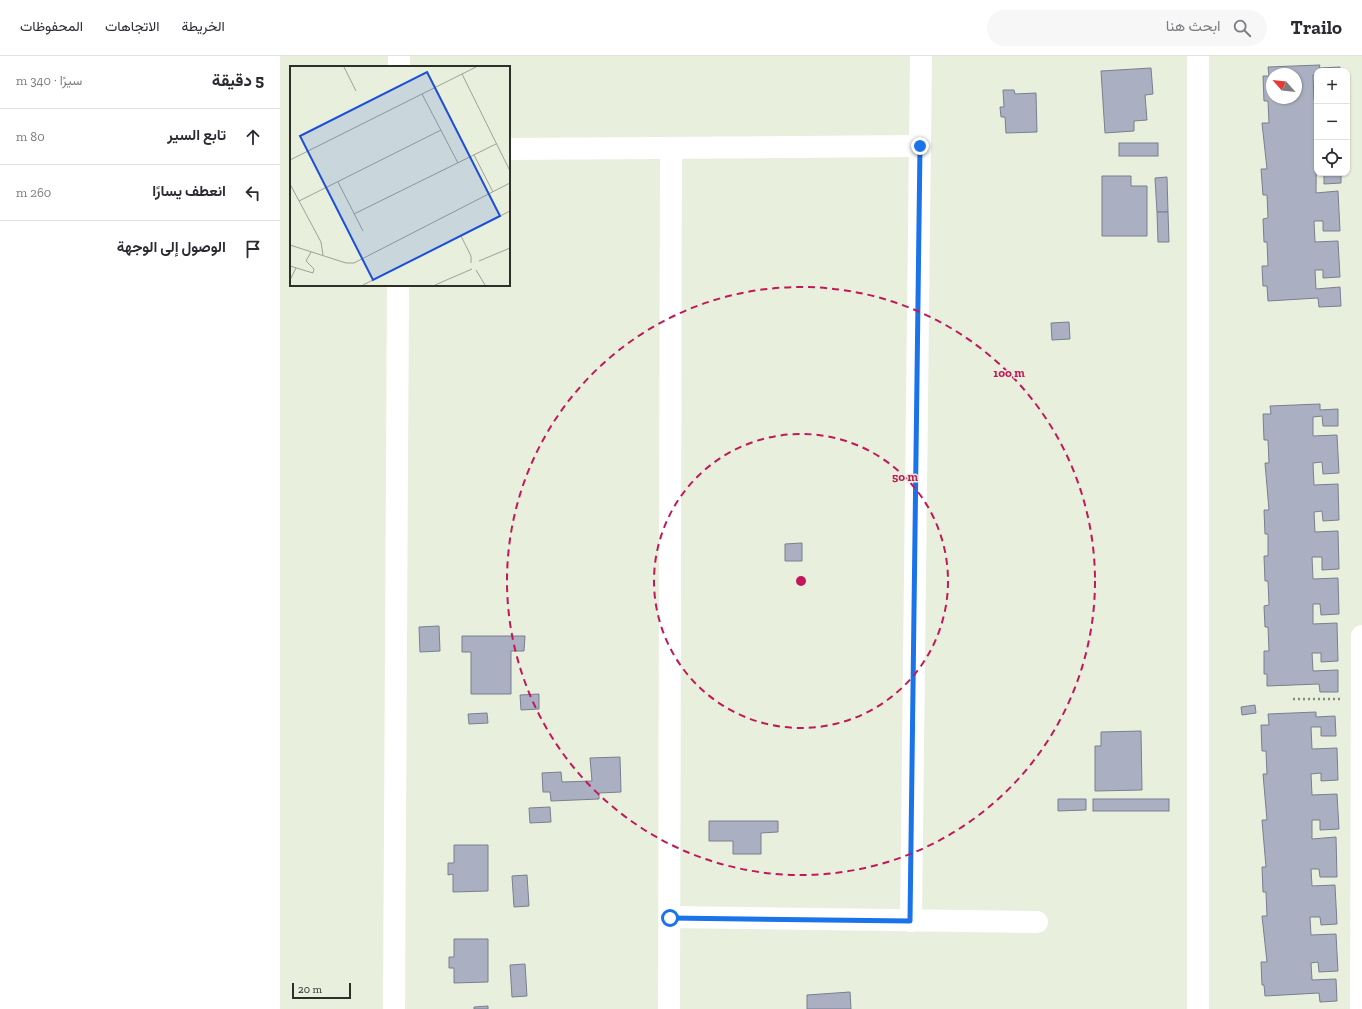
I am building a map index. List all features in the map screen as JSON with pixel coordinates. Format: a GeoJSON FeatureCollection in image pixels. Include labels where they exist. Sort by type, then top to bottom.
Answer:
{"type":"FeatureCollection","features":[{"type":"Feature","properties":{"kind":"street"},"geometry":{"type":"LineString","coordinates":[[910,921],[921,56]]}},
{"type":"Feature","properties":{"kind":"street"},"geometry":{"type":"LineString","coordinates":[[1198,56],[1198,1009]]}},
{"type":"Feature","properties":{"kind":"street"},"geometry":{"type":"LineString","coordinates":[[510,148],[920,146]]}},
{"type":"Feature","properties":{"kind":"street"},"geometry":{"type":"LineString","coordinates":[[668,1009],[670,918],[671,148]]}},
{"type":"Feature","properties":{"kind":"street"},"geometry":{"type":"LineString","coordinates":[[394,1009],[398,286]]}},
{"type":"Feature","properties":{"kind":"street"},"geometry":{"type":"LineString","coordinates":[[1361,1009],[1362,636]]}},
{"type":"Feature","properties":{"kind":"street"},"geometry":{"type":"LineString","coordinates":[[670,918],[1037,922]]}},
{"type":"Feature","properties":{"kind":"path"},"geometry":{"type":"LineString","coordinates":[[1293,699],[1348,699]]}},
{"type":"Feature","properties":{"kind":"building"},"geometry":{"type":"Polygon","coordinates":[[[1320,65],[1319,68],[1314,68],[1313,75],[1314,176],[1316,176],[1316,193],[1338,191],[1340,231],[1323,231],[1323,221],[1314,221],[1315,242],[1338,241],[1340,277],[1323,278],[1323,270],[1315,270],[1316,289],[1340,287],[1341,306],[1319,307],[1318,298],[1268,301],[1267,286],[1263,286],[1262,266],[1268,266],[1267,242],[1264,242],[1263,219],[1268,218],[1267,195],[1263,195],[1261,169],[1267,169],[1262,123],[1269,123],[1268,104],[1302,104],[1302,68],[1268,68],[1320,65]]]}},
{"type":"Feature","properties":{"kind":"building"},"geometry":{"type":"Polygon","coordinates":[[[1340,67],[1340,68],[1319,68],[1340,67]]]}},
{"type":"Feature","properties":{"kind":"building"},"geometry":{"type":"Polygon","coordinates":[[[1151,68],[1153,94],[1145,95],[1147,120],[1134,121],[1134,131],[1105,133],[1101,71],[1151,68]]]}},
{"type":"Feature","properties":{"kind":"building"},"geometry":{"type":"Polygon","coordinates":[[[1263,76],[1266,76],[1266,101],[1264,101],[1263,76]]]}},
{"type":"Feature","properties":{"kind":"building"},"geometry":{"type":"Polygon","coordinates":[[[1003,90],[1014,90],[1015,94],[1036,93],[1037,132],[1006,133],[1005,117],[1001,117],[1000,107],[1004,107],[1003,90]]]}},
{"type":"Feature","properties":{"kind":"building"},"geometry":{"type":"Polygon","coordinates":[[[1119,143],[1158,143],[1158,156],[1119,156],[1119,143]]]}},
{"type":"Feature","properties":{"kind":"building"},"geometry":{"type":"Polygon","coordinates":[[[1102,176],[1131,176],[1131,186],[1147,186],[1147,236],[1102,236],[1102,176]]]}},
{"type":"Feature","properties":{"kind":"building"},"geometry":{"type":"Polygon","coordinates":[[[1324,176],[1341,176],[1341,183],[1324,184],[1324,176]]]}},
{"type":"Feature","properties":{"kind":"building"},"geometry":{"type":"Polygon","coordinates":[[[1167,177],[1168,212],[1157,212],[1155,178],[1167,177]]]}},
{"type":"Feature","properties":{"kind":"building"},"geometry":{"type":"Polygon","coordinates":[[[1157,212],[1168,212],[1169,242],[1158,242],[1157,212]]]}},
{"type":"Feature","properties":{"kind":"building"},"geometry":{"type":"Polygon","coordinates":[[[1069,322],[1070,339],[1052,340],[1051,323],[1069,322]]]}},
{"type":"Feature","properties":{"kind":"building"},"geometry":{"type":"Polygon","coordinates":[[[1320,404],[1320,410],[1338,409],[1338,426],[1323,426],[1322,416],[1313,417],[1313,436],[1337,435],[1339,473],[1323,474],[1322,462],[1313,463],[1314,485],[1338,484],[1339,520],[1323,521],[1322,511],[1314,512],[1315,532],[1338,531],[1339,569],[1322,570],[1322,557],[1312,557],[1313,579],[1338,578],[1339,614],[1321,615],[1320,604],[1313,604],[1313,624],[1337,623],[1338,661],[1321,662],[1321,653],[1312,653],[1313,671],[1338,670],[1338,692],[1320,692],[1319,684],[1267,686],[1267,674],[1264,674],[1264,651],[1269,651],[1268,627],[1265,627],[1264,606],[1269,605],[1268,581],[1265,581],[1264,556],[1268,556],[1268,534],[1265,534],[1264,510],[1269,510],[1265,463],[1269,463],[1268,440],[1264,440],[1263,414],[1271,414],[1270,406],[1320,404]]]}},
{"type":"Feature","properties":{"kind":"building"},"geometry":{"type":"Polygon","coordinates":[[[802,543],[802,561],[785,561],[785,544],[802,543]]]}},
{"type":"Feature","properties":{"kind":"building"},"geometry":{"type":"Polygon","coordinates":[[[439,626],[440,651],[420,652],[419,627],[439,626]]]}},
{"type":"Feature","properties":{"kind":"building"},"geometry":{"type":"Polygon","coordinates":[[[462,636],[525,636],[524,651],[511,651],[511,694],[471,694],[471,652],[462,652],[462,636]]]}},
{"type":"Feature","properties":{"kind":"building"},"geometry":{"type":"Polygon","coordinates":[[[539,694],[539,709],[521,710],[520,695],[539,694]]]}},
{"type":"Feature","properties":{"kind":"building"},"geometry":{"type":"Polygon","coordinates":[[[1255,705],[1256,713],[1242,715],[1241,707],[1255,705]]]}},
{"type":"Feature","properties":{"kind":"building"},"geometry":{"type":"Polygon","coordinates":[[[1316,712],[1316,717],[1335,716],[1336,736],[1321,736],[1321,727],[1311,727],[1312,749],[1337,748],[1338,780],[1321,781],[1321,773],[1311,774],[1312,795],[1337,794],[1339,829],[1320,830],[1320,820],[1312,820],[1312,839],[1336,837],[1337,877],[1320,877],[1319,869],[1311,869],[1312,886],[1335,885],[1337,924],[1321,925],[1320,917],[1310,917],[1311,935],[1336,934],[1338,971],[1319,972],[1318,962],[1311,963],[1312,980],[1336,979],[1337,1001],[1320,1002],[1319,993],[1265,996],[1264,985],[1262,985],[1261,962],[1267,962],[1262,916],[1267,916],[1266,892],[1263,892],[1262,867],[1266,867],[1262,820],[1267,820],[1263,774],[1267,774],[1266,751],[1262,751],[1261,725],[1269,725],[1268,714],[1316,712]]]}},
{"type":"Feature","properties":{"kind":"building"},"geometry":{"type":"Polygon","coordinates":[[[487,713],[488,723],[469,724],[468,714],[487,713]]]}},
{"type":"Feature","properties":{"kind":"building"},"geometry":{"type":"Polygon","coordinates":[[[1141,731],[1142,790],[1095,791],[1095,746],[1101,746],[1101,732],[1141,731]]]}},
{"type":"Feature","properties":{"kind":"building"},"geometry":{"type":"Polygon","coordinates":[[[620,757],[621,792],[599,793],[599,799],[551,801],[550,792],[543,792],[542,773],[561,772],[562,782],[592,781],[590,758],[620,757]]]}},
{"type":"Feature","properties":{"kind":"building"},"geometry":{"type":"Polygon","coordinates":[[[1058,799],[1086,799],[1086,810],[1058,811],[1058,799]]]}},
{"type":"Feature","properties":{"kind":"building"},"geometry":{"type":"Polygon","coordinates":[[[1093,799],[1169,799],[1169,811],[1093,811],[1093,799]]]}},
{"type":"Feature","properties":{"kind":"building"},"geometry":{"type":"Polygon","coordinates":[[[550,807],[551,822],[530,823],[529,808],[550,807]]]}},
{"type":"Feature","properties":{"kind":"building"},"geometry":{"type":"Polygon","coordinates":[[[709,821],[778,821],[778,832],[761,833],[761,854],[733,854],[733,841],[709,841],[709,821]]]}},
{"type":"Feature","properties":{"kind":"building"},"geometry":{"type":"Polygon","coordinates":[[[454,845],[488,845],[488,891],[453,892],[453,874],[448,875],[448,863],[454,863],[454,845]]]}},
{"type":"Feature","properties":{"kind":"building"},"geometry":{"type":"Polygon","coordinates":[[[527,875],[529,906],[514,907],[512,876],[527,875]]]}},
{"type":"Feature","properties":{"kind":"building"},"geometry":{"type":"Polygon","coordinates":[[[454,939],[488,939],[488,982],[454,983],[454,968],[449,968],[449,957],[454,957],[454,939]]]}},
{"type":"Feature","properties":{"kind":"building"},"geometry":{"type":"Polygon","coordinates":[[[525,964],[527,996],[512,997],[510,965],[525,964]]]}},
{"type":"Feature","properties":{"kind":"building"},"geometry":{"type":"Polygon","coordinates":[[[850,992],[851,1009],[807,1009],[807,995],[850,992]]]}},
{"type":"Feature","properties":{"kind":"building"},"geometry":{"type":"Polygon","coordinates":[[[488,1006],[488,1009],[474,1009],[474,1007],[488,1006]]]}},
{"type":"Feature","properties":{"kind":"route"},"geometry":{"type":"LineString","coordinates":[[670,918],[910,921],[920,146]]}}]}
